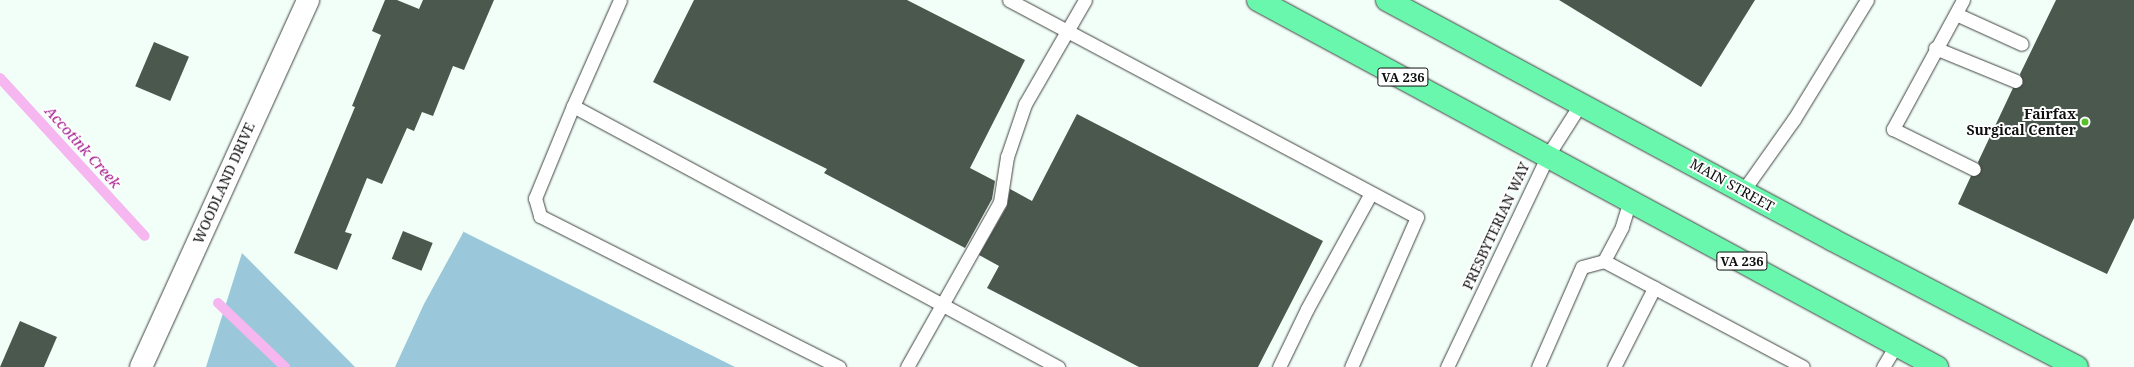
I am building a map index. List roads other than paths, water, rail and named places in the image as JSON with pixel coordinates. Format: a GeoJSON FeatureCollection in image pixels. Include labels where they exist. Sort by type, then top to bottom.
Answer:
{"type":"FeatureCollection","features":[{"type":"Feature","properties":{"kind":"main road","name":"VA 236"},"geometry":{"type":"LineString","coordinates":[[1258,0],[1548,155],[1937,367]]}},
{"type":"Feature","properties":{"kind":"main road","name":"MAIN STREET"},"geometry":{"type":"LineString","coordinates":[[1387,0],[1743,191],[2077,367]]}},
{"type":"Feature","properties":{"kind":"street","name":"WOODLAND DRIVE"},"geometry":{"type":"LineString","coordinates":[[141,367],[308,0]]}},
{"type":"Feature","properties":{"kind":"lane"},"geometry":{"type":"LineString","coordinates":[[620,0],[573,106],[536,198],[540,216],[839,367]]}},
{"type":"Feature","properties":{"kind":"lane"},"geometry":{"type":"LineString","coordinates":[[1009,0],[1416,217],[1351,367]]}},
{"type":"Feature","properties":{"kind":"lane"},"geometry":{"type":"LineString","coordinates":[[907,367],[1000,202],[1007,157],[1025,104],[1085,0]]}},
{"type":"Feature","properties":{"kind":"lane"},"geometry":{"type":"LineString","coordinates":[[1743,191],[1794,119],[1867,0]]}},
{"type":"Feature","properties":{"kind":"lane"},"geometry":{"type":"LineString","coordinates":[[1963,0],[1935,48],[1893,129],[1974,169]]}},
{"type":"Feature","properties":{"kind":"lane"},"geometry":{"type":"LineString","coordinates":[[1956,14],[2022,44]]}},
{"type":"Feature","properties":{"kind":"lane"},"geometry":{"type":"LineString","coordinates":[[1935,48],[2016,81]]}},
{"type":"Feature","properties":{"kind":"lane","name":"PRESBYTERIAN WAY"},"geometry":{"type":"LineString","coordinates":[[1447,367],[1548,155],[1581,103]]}},
{"type":"Feature","properties":{"kind":"lane"},"geometry":{"type":"LineString","coordinates":[[573,106],[1058,367]]}},
{"type":"Feature","properties":{"kind":"lane"},"geometry":{"type":"LineString","coordinates":[[1279,367],[1307,309],[1371,193]]}},
{"type":"Feature","properties":{"kind":"lane"},"geometry":{"type":"LineString","coordinates":[[1604,261],[1622,227],[1630,200]]}},
{"type":"Feature","properties":{"kind":"lane"},"geometry":{"type":"LineString","coordinates":[[1538,367],[1582,267],[1604,261],[1803,367]]}},
{"type":"Feature","properties":{"kind":"lane"},"geometry":{"type":"LineString","coordinates":[[1614,367],[1654,288]]}},
{"type":"Feature","properties":{"kind":"lane"},"geometry":{"type":"LineString","coordinates":[[1883,367],[1896,345]]}},
{"type":"Feature","properties":{"kind":"waterway","name":"Accotink Creek"},"geometry":{"type":"LineString","coordinates":[[0,78],[145,236]]}},
{"type":"Feature","properties":{"kind":"waterway","name":"Accotink Creek"},"geometry":{"type":"LineString","coordinates":[[218,303],[285,367]]}},
{"type":"Feature","properties":{"kind":"place","name":"Fairfax Surgical Center"},"geometry":{"type":"Point","coordinates":[2085,122]}}]}
